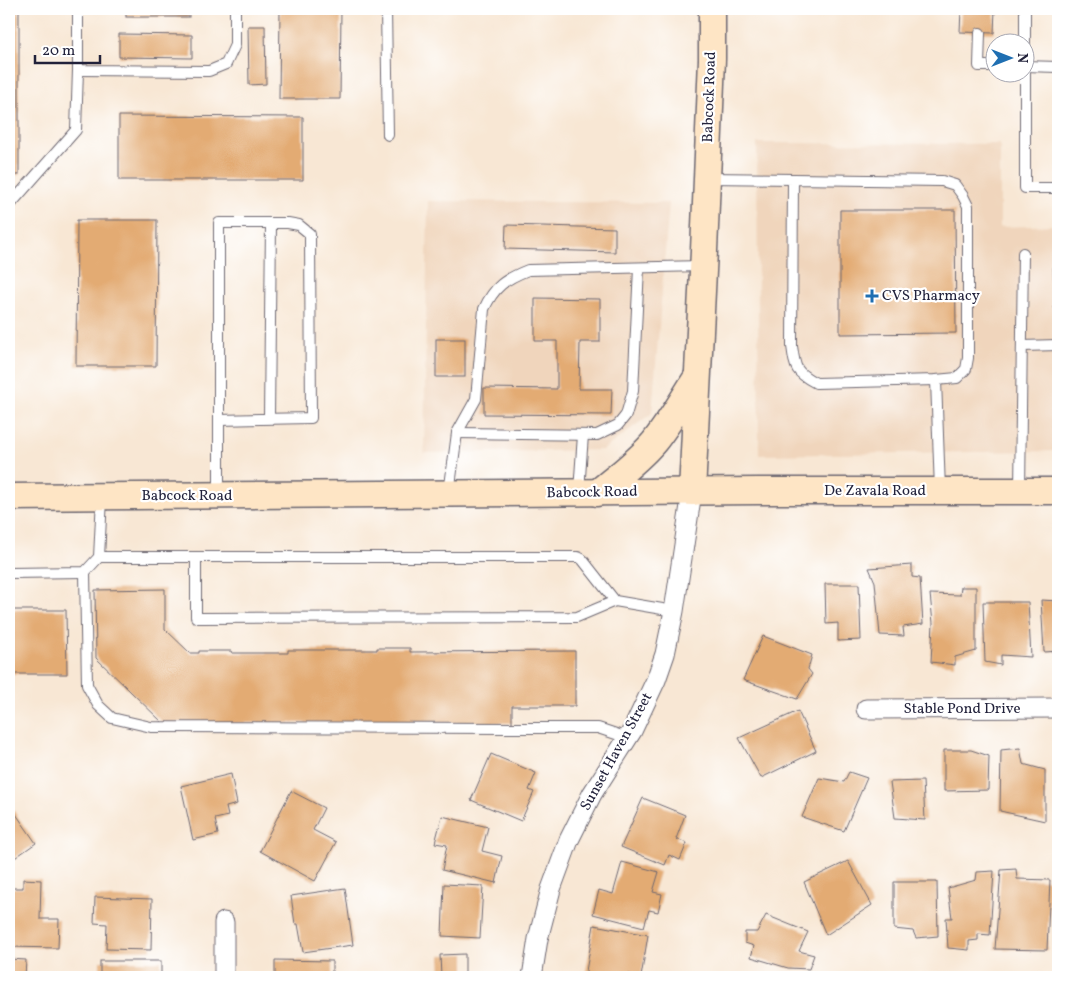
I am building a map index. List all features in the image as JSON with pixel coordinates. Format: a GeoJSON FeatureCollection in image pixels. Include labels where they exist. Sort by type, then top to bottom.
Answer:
{"type":"FeatureCollection","features":[{"type":"Feature","properties":{"kind":"main road","name":"Babcock Road"},"geometry":{"type":"LineString","coordinates":[[9,497],[692,492],[712,60],[712,9]]}},
{"type":"Feature","properties":{"kind":"main road"},"geometry":{"type":"LineString","coordinates":[[588,493],[637,459],[653,442],[667,424],[697,377]]}},
{"type":"Feature","properties":{"kind":"main road","name":"De Zavala Road"},"geometry":{"type":"LineString","coordinates":[[692,492],[1058,491]]}},
{"type":"Feature","properties":{"kind":"street","name":"Sunset Haven Street"},"geometry":{"type":"LineString","coordinates":[[532,977],[538,939],[551,889],[569,840],[592,794],[632,731],[656,680],[665,654],[674,611],[692,492]]}},
{"type":"Feature","properties":{"kind":"street","name":"Stable Pond Drive"},"geometry":{"type":"LineString","coordinates":[[866,709],[1058,708]]}},
{"type":"Feature","properties":{"kind":"street"},"geometry":{"type":"LineString","coordinates":[[224,922],[224,977]]}},
{"type":"Feature","properties":{"kind":"lane"},"geometry":{"type":"LineString","coordinates":[[9,206],[76,130],[78,9]]}},
{"type":"Feature","properties":{"kind":"lane"},"geometry":{"type":"LineString","coordinates":[[78,70],[209,71],[226,64],[235,45],[235,9]]}},
{"type":"Feature","properties":{"kind":"lane"},"geometry":{"type":"LineString","coordinates":[[386,9],[388,135]]}},
{"type":"Feature","properties":{"kind":"lane"},"geometry":{"type":"LineString","coordinates":[[1025,9],[1025,32]]}},
{"type":"Feature","properties":{"kind":"lane"},"geometry":{"type":"LineString","coordinates":[[980,33],[979,66],[984,66]]}},
{"type":"Feature","properties":{"kind":"lane"},"geometry":{"type":"LineString","coordinates":[[1034,66],[1058,66]]}},
{"type":"Feature","properties":{"kind":"lane"},"geometry":{"type":"LineString","coordinates":[[1025,82],[1025,188],[1058,188]]}},
{"type":"Feature","properties":{"kind":"lane"},"geometry":{"type":"LineString","coordinates":[[707,178],[793,179],[942,181],[955,185],[968,206],[968,358],[966,368],[956,378],[816,383],[802,376],[794,364],[792,346],[793,179]]}},
{"type":"Feature","properties":{"kind":"lane"},"geometry":{"type":"LineString","coordinates":[[219,420],[311,418],[310,234],[299,224],[219,223],[219,420],[219,496]]}},
{"type":"Feature","properties":{"kind":"lane"},"geometry":{"type":"LineString","coordinates":[[269,418],[271,223]]}},
{"type":"Feature","properties":{"kind":"lane"},"geometry":{"type":"LineString","coordinates":[[1020,491],[1023,253]]}},
{"type":"Feature","properties":{"kind":"lane"},"geometry":{"type":"LineString","coordinates":[[449,494],[457,433],[476,399],[484,309],[489,297],[506,280],[528,270],[703,266]]}},
{"type":"Feature","properties":{"kind":"lane"},"geometry":{"type":"LineString","coordinates":[[457,433],[597,434],[618,425],[626,415],[633,391],[639,268]]}},
{"type":"Feature","properties":{"kind":"lane"},"geometry":{"type":"LineString","coordinates":[[1022,346],[1058,345]]}},
{"type":"Feature","properties":{"kind":"lane"},"geometry":{"type":"LineString","coordinates":[[936,380],[940,491]]}},
{"type":"Feature","properties":{"kind":"lane"},"geometry":{"type":"LineString","coordinates":[[583,434],[588,493]]}},
{"type":"Feature","properties":{"kind":"lane"},"geometry":{"type":"LineString","coordinates":[[9,573],[84,572],[98,558],[102,497]]}},
{"type":"Feature","properties":{"kind":"lane"},"geometry":{"type":"LineString","coordinates":[[98,558],[578,558],[582,559],[615,601]]}},
{"type":"Feature","properties":{"kind":"lane"},"geometry":{"type":"LineString","coordinates":[[196,558],[196,617],[198,618],[577,617],[615,601],[674,611]]}},
{"type":"Feature","properties":{"kind":"lane"},"geometry":{"type":"LineString","coordinates":[[84,572],[87,685],[98,705],[112,718],[151,727],[598,728],[628,738]]}},
{"type":"Feature","properties":{"kind":"shaded area"},"geometry":{"type":"Polygon","coordinates":[[[757,143],[1000,144],[1000,227],[1058,225],[1058,451],[759,455],[757,143]]]}},
{"type":"Feature","properties":{"kind":"shaded area"},"geometry":{"type":"Polygon","coordinates":[[[428,201],[669,203],[652,413],[603,450],[424,453],[428,201]]]}},
{"type":"Feature","properties":{"kind":"building"},"geometry":{"type":"Polygon","coordinates":[[[9,9],[19,9],[19,175],[9,175],[9,9]]]}},
{"type":"Feature","properties":{"kind":"building"},"geometry":{"type":"Polygon","coordinates":[[[126,9],[189,9],[189,17],[126,17],[126,9]]]}},
{"type":"Feature","properties":{"kind":"building"},"geometry":{"type":"Polygon","coordinates":[[[280,9],[341,9],[340,99],[279,99],[280,9]]]}},
{"type":"Feature","properties":{"kind":"building"},"geometry":{"type":"Polygon","coordinates":[[[961,9],[995,9],[994,32],[960,32],[961,9]]]}},
{"type":"Feature","properties":{"kind":"building"},"geometry":{"type":"Polygon","coordinates":[[[248,26],[265,26],[266,84],[249,85],[248,26]]]}},
{"type":"Feature","properties":{"kind":"building"},"geometry":{"type":"Polygon","coordinates":[[[119,34],[192,35],[192,58],[119,57],[119,34]]]}},
{"type":"Feature","properties":{"kind":"building"},"geometry":{"type":"Polygon","coordinates":[[[119,116],[303,117],[303,180],[119,180],[119,116]]]}},
{"type":"Feature","properties":{"kind":"building","name":"CVS Pharmacy"},"geometry":{"type":"Polygon","coordinates":[[[840,210],[955,210],[956,333],[840,334],[840,210]]]}},
{"type":"Feature","properties":{"kind":"building"},"geometry":{"type":"Polygon","coordinates":[[[77,220],[157,220],[156,366],[76,366],[77,220]]]}},
{"type":"Feature","properties":{"kind":"building"},"geometry":{"type":"Polygon","coordinates":[[[506,225],[615,228],[615,252],[505,249],[506,225]]]}},
{"type":"Feature","properties":{"kind":"building"},"geometry":{"type":"Polygon","coordinates":[[[1053,258],[1058,258],[1058,308],[1054,308],[1053,258]]]}},
{"type":"Feature","properties":{"kind":"building"},"geometry":{"type":"Polygon","coordinates":[[[535,298],[600,299],[600,342],[580,342],[579,389],[612,389],[611,415],[484,414],[484,388],[557,389],[557,341],[535,341],[535,298]]]}},
{"type":"Feature","properties":{"kind":"building"},"geometry":{"type":"Polygon","coordinates":[[[436,339],[465,339],[465,377],[436,377],[436,339]]]}},
{"type":"Feature","properties":{"kind":"building"},"geometry":{"type":"Polygon","coordinates":[[[912,565],[912,577],[920,578],[923,624],[903,627],[904,636],[880,635],[875,582],[869,568],[912,565]]]}},
{"type":"Feature","properties":{"kind":"building"},"geometry":{"type":"Polygon","coordinates":[[[825,584],[859,584],[861,640],[838,641],[838,623],[826,624],[825,584]]]}},
{"type":"Feature","properties":{"kind":"building"},"geometry":{"type":"Polygon","coordinates":[[[961,587],[976,587],[976,651],[955,657],[955,665],[931,662],[933,623],[930,594],[960,595],[961,587]]]}},
{"type":"Feature","properties":{"kind":"building"},"geometry":{"type":"Polygon","coordinates":[[[165,589],[165,629],[190,653],[199,653],[199,651],[231,651],[232,653],[288,653],[288,650],[377,650],[377,648],[410,648],[410,652],[575,651],[575,706],[512,706],[512,723],[163,723],[96,658],[95,590],[165,589]]]}},
{"type":"Feature","properties":{"kind":"building"},"geometry":{"type":"Polygon","coordinates":[[[1041,600],[1058,601],[1058,651],[1044,652],[1041,600]]]}},
{"type":"Feature","properties":{"kind":"building"},"geometry":{"type":"Polygon","coordinates":[[[983,602],[1028,602],[1031,657],[1001,655],[1001,665],[985,662],[983,602]]]}},
{"type":"Feature","properties":{"kind":"building"},"geometry":{"type":"Polygon","coordinates":[[[9,610],[66,610],[67,674],[9,674],[9,610]]]}},
{"type":"Feature","properties":{"kind":"building"},"geometry":{"type":"Polygon","coordinates":[[[763,636],[812,655],[808,669],[812,674],[797,699],[743,680],[763,636]]]}},
{"type":"Feature","properties":{"kind":"building"},"geometry":{"type":"Polygon","coordinates":[[[798,711],[816,751],[761,778],[739,738],[798,711]]]}},
{"type":"Feature","properties":{"kind":"building"},"geometry":{"type":"Polygon","coordinates":[[[1020,748],[1023,764],[1045,770],[1045,821],[1000,811],[1001,750],[1020,748]]]}},
{"type":"Feature","properties":{"kind":"building"},"geometry":{"type":"Polygon","coordinates":[[[944,750],[971,750],[989,756],[988,790],[944,791],[944,750]]]}},
{"type":"Feature","properties":{"kind":"building"},"geometry":{"type":"Polygon","coordinates":[[[491,754],[536,773],[529,790],[534,792],[521,821],[471,800],[491,754]]]}},
{"type":"Feature","properties":{"kind":"building"},"geometry":{"type":"Polygon","coordinates":[[[849,772],[867,778],[844,831],[802,817],[819,778],[844,782],[849,772]]]}},
{"type":"Feature","properties":{"kind":"building"},"geometry":{"type":"Polygon","coordinates":[[[231,774],[237,804],[226,807],[228,816],[215,819],[218,834],[193,840],[181,786],[231,774]]]}},
{"type":"Feature","properties":{"kind":"building"},"geometry":{"type":"Polygon","coordinates":[[[923,781],[925,820],[895,818],[890,782],[923,781]]]}},
{"type":"Feature","properties":{"kind":"building"},"geometry":{"type":"Polygon","coordinates":[[[291,791],[324,808],[313,830],[336,842],[315,881],[260,851],[291,791]]]}},
{"type":"Feature","properties":{"kind":"building"},"geometry":{"type":"Polygon","coordinates":[[[643,798],[685,815],[676,839],[687,843],[680,860],[669,855],[665,865],[621,847],[643,798]]]}},
{"type":"Feature","properties":{"kind":"building"},"geometry":{"type":"Polygon","coordinates":[[[9,804],[36,843],[9,862],[9,804]]]}},
{"type":"Feature","properties":{"kind":"building"},"geometry":{"type":"Polygon","coordinates":[[[442,816],[488,827],[482,851],[502,856],[496,883],[442,870],[447,845],[435,843],[442,816]]]}},
{"type":"Feature","properties":{"kind":"building"},"geometry":{"type":"Polygon","coordinates":[[[848,861],[872,905],[826,935],[804,882],[848,861]]]}},
{"type":"Feature","properties":{"kind":"building"},"geometry":{"type":"Polygon","coordinates":[[[622,862],[659,872],[653,892],[662,894],[658,912],[649,910],[644,927],[593,914],[599,890],[613,894],[622,862]]]}},
{"type":"Feature","properties":{"kind":"building"},"geometry":{"type":"Polygon","coordinates":[[[1016,869],[1017,879],[1050,880],[1047,950],[995,949],[1001,870],[1016,869]]]}},
{"type":"Feature","properties":{"kind":"building"},"geometry":{"type":"Polygon","coordinates":[[[994,871],[990,935],[978,934],[978,940],[969,941],[969,950],[948,948],[946,918],[952,918],[948,888],[976,880],[977,872],[994,871]]]}},
{"type":"Feature","properties":{"kind":"building"},"geometry":{"type":"Polygon","coordinates":[[[23,879],[41,880],[40,919],[59,919],[58,948],[9,947],[9,888],[23,888],[23,879]]]}},
{"type":"Feature","properties":{"kind":"building"},"geometry":{"type":"Polygon","coordinates":[[[894,882],[937,882],[938,936],[916,938],[913,931],[894,929],[894,882]]]}},
{"type":"Feature","properties":{"kind":"building"},"geometry":{"type":"Polygon","coordinates":[[[444,884],[483,886],[480,938],[442,936],[444,884]]]}},
{"type":"Feature","properties":{"kind":"building"},"geometry":{"type":"Polygon","coordinates":[[[345,888],[353,945],[303,952],[298,924],[295,924],[291,896],[345,888]]]}},
{"type":"Feature","properties":{"kind":"building"},"geometry":{"type":"Polygon","coordinates":[[[95,897],[152,899],[151,950],[106,949],[107,924],[94,923],[95,897]]]}},
{"type":"Feature","properties":{"kind":"building"},"geometry":{"type":"Polygon","coordinates":[[[766,915],[808,932],[799,951],[814,955],[809,969],[788,968],[751,957],[754,946],[745,943],[745,932],[757,932],[766,915]]]}},
{"type":"Feature","properties":{"kind":"building"},"geometry":{"type":"Polygon","coordinates":[[[594,925],[648,935],[641,977],[629,974],[628,977],[585,977],[594,925]]]}},
{"type":"Feature","properties":{"kind":"building"},"geometry":{"type":"Polygon","coordinates":[[[465,954],[465,977],[441,977],[440,955],[465,954]]]}},
{"type":"Feature","properties":{"kind":"building"},"geometry":{"type":"Polygon","coordinates":[[[9,959],[26,960],[25,977],[9,977],[9,959]]]}},
{"type":"Feature","properties":{"kind":"building"},"geometry":{"type":"Polygon","coordinates":[[[275,960],[332,961],[332,977],[275,977],[275,960]]]}},
{"type":"Feature","properties":{"kind":"building"},"geometry":{"type":"Polygon","coordinates":[[[100,961],[161,961],[161,977],[100,977],[100,961]]]}},
{"type":"Feature","properties":{"kind":"place","name":"CVS Pharmacy"},"geometry":{"type":"Point","coordinates":[872,296]}}]}
